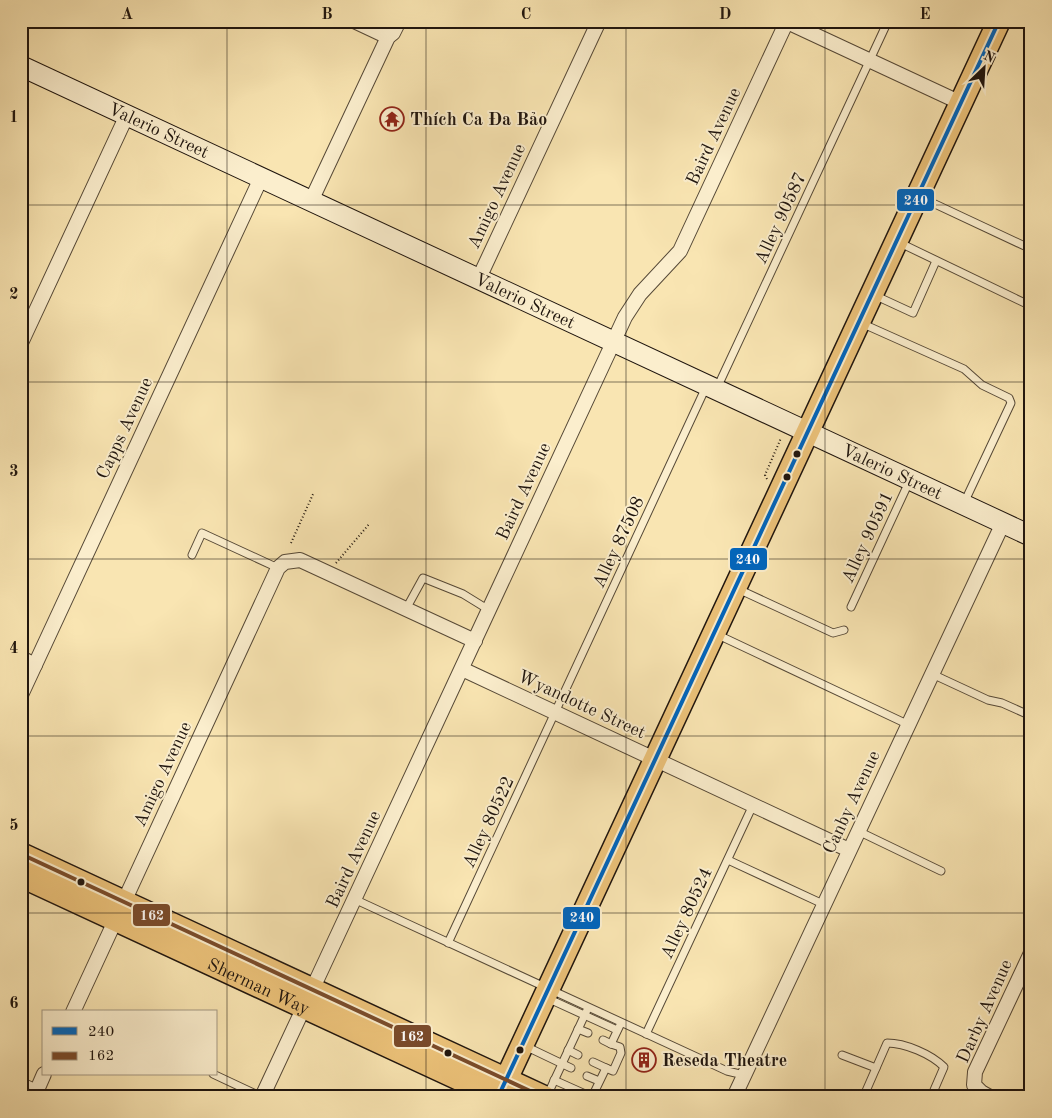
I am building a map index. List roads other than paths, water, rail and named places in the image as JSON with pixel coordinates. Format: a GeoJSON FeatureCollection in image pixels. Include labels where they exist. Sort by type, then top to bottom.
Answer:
{"type":"FeatureCollection","features":[{"type":"Feature","properties":{"kind":"main road"},"geometry":{"type":"LineString","coordinates":[[501,1091],[999,21]]}},
{"type":"Feature","properties":{"kind":"main road","name":"Sherman Way"},"geometry":{"type":"LineString","coordinates":[[21,854],[119,911]]}},
{"type":"Feature","properties":{"kind":"main road","name":"Sherman Way"},"geometry":{"type":"LineString","coordinates":[[21,876],[119,911],[308,998],[501,1091],[548,1091]]}},
{"type":"Feature","properties":{"kind":"street"},"geometry":{"type":"LineString","coordinates":[[354,21],[388,37]]}},
{"type":"Feature","properties":{"kind":"street"},"geometry":{"type":"LineString","coordinates":[[311,201],[388,37],[393,34],[399,21]]}},
{"type":"Feature","properties":{"kind":"street","name":"Amigo Avenue"},"geometry":{"type":"LineString","coordinates":[[479,278],[599,21]]}},
{"type":"Feature","properties":{"kind":"street"},"geometry":{"type":"LineString","coordinates":[[786,21],[961,103]]}},
{"type":"Feature","properties":{"kind":"street","name":"Baird Avenue"},"geometry":{"type":"LineString","coordinates":[[262,1097],[614,341],[635,301],[671,263],[682,246],[786,21]]}},
{"type":"Feature","properties":{"kind":"street","name":"Valerio Street"},"geometry":{"type":"LineString","coordinates":[[21,66],[1031,536]]}},
{"type":"Feature","properties":{"kind":"street"},"geometry":{"type":"LineString","coordinates":[[21,343],[127,115]]}},
{"type":"Feature","properties":{"kind":"street","name":"Capps Avenue"},"geometry":{"type":"LineString","coordinates":[[21,695],[261,178]]}},
{"type":"Feature","properties":{"kind":"street","name":"Canby Avenue"},"geometry":{"type":"LineString","coordinates":[[734,1097],[907,724],[1003,523]]}},
{"type":"Feature","properties":{"kind":"street"},"geometry":{"type":"LineString","coordinates":[[278,568],[292,559],[300,560],[475,641]]}},
{"type":"Feature","properties":{"kind":"street","name":"Amigo Avenue"},"geometry":{"type":"LineString","coordinates":[[74,1010],[278,568]]}},
{"type":"Feature","properties":{"kind":"street"},"geometry":{"type":"LineString","coordinates":[[21,658],[35,665]]}},
{"type":"Feature","properties":{"kind":"street","name":"Wyandotte Street"},"geometry":{"type":"LineString","coordinates":[[462,669],[849,850]]}},
{"type":"Feature","properties":{"kind":"street","name":"Darby Avenue"},"geometry":{"type":"LineString","coordinates":[[990,1097],[974,1085],[975,1072],[1031,953]]}},
{"type":"Feature","properties":{"kind":"street"},"geometry":{"type":"LineString","coordinates":[[36,1093],[43,1076]]}},
{"type":"Feature","properties":{"kind":"lane","name":"Alley 90587"},"geometry":{"type":"LineString","coordinates":[[712,387],[888,21]]}},
{"type":"Feature","properties":{"kind":"lane"},"geometry":{"type":"LineString","coordinates":[[917,196],[1031,249]]}},
{"type":"Feature","properties":{"kind":"lane"},"geometry":{"type":"LineString","coordinates":[[896,241],[1031,306]]}},
{"type":"Feature","properties":{"kind":"lane"},"geometry":{"type":"LineString","coordinates":[[872,294],[913,313],[936,261]]}},
{"type":"Feature","properties":{"kind":"lane"},"geometry":{"type":"LineString","coordinates":[[859,321],[964,369],[982,384],[1009,398],[1011,403],[964,504]]}},
{"type":"Feature","properties":{"kind":"lane","name":"Alley 87508"},"geometry":{"type":"LineString","coordinates":[[555,712],[712,387]]}},
{"type":"Feature","properties":{"kind":"lane","name":"Alley 90591"},"geometry":{"type":"LineString","coordinates":[[851,607],[910,480]]}},
{"type":"Feature","properties":{"kind":"lane"},"geometry":{"type":"LineString","coordinates":[[192,555],[202,533],[278,568]]}},
{"type":"Feature","properties":{"kind":"lane"},"geometry":{"type":"LineString","coordinates":[[406,609],[423,578],[463,594],[489,610]]}},
{"type":"Feature","properties":{"kind":"lane"},"geometry":{"type":"LineString","coordinates":[[735,588],[833,633],[844,630]]}},
{"type":"Feature","properties":{"kind":"lane"},"geometry":{"type":"LineString","coordinates":[[714,632],[907,724]]}},
{"type":"Feature","properties":{"kind":"lane"},"geometry":{"type":"LineString","coordinates":[[932,674],[988,700],[1002,703],[1031,716]]}},
{"type":"Feature","properties":{"kind":"lane","name":"Alley 80522"},"geometry":{"type":"LineString","coordinates":[[448,943],[555,712]]}},
{"type":"Feature","properties":{"kind":"lane","name":"Alley 80524"},"geometry":{"type":"LineString","coordinates":[[646,1034],[754,805]]}},
{"type":"Feature","properties":{"kind":"lane"},"geometry":{"type":"LineString","coordinates":[[858,831],[941,870]]}},
{"type":"Feature","properties":{"kind":"lane"},"geometry":{"type":"LineString","coordinates":[[728,860],[823,904]]}},
{"type":"Feature","properties":{"kind":"lane"},"geometry":{"type":"LineString","coordinates":[[354,899],[448,943],[546,993],[619,1026],[646,1034],[729,1072],[744,1075]]}},
{"type":"Feature","properties":{"kind":"lane"},"geometry":{"type":"LineString","coordinates":[[586,1011],[548,1091],[592,1097],[606,1068]]}},
{"type":"Feature","properties":{"kind":"lane"},"geometry":{"type":"LineString","coordinates":[[611,1044],[619,1026]]}},
{"type":"Feature","properties":{"kind":"lane"},"geometry":{"type":"LineString","coordinates":[[578,1029],[588,1033]]}},
{"type":"Feature","properties":{"kind":"lane"},"geometry":{"type":"LineString","coordinates":[[593,1062],[613,1071],[620,1048],[603,1040]]}},
{"type":"Feature","properties":{"kind":"lane"},"geometry":{"type":"LineString","coordinates":[[866,1091],[887,1043],[899,1043],[938,1061],[944,1067],[931,1097]]}},
{"type":"Feature","properties":{"kind":"lane"},"geometry":{"type":"LineString","coordinates":[[522,1045],[571,1068]]}},
{"type":"Feature","properties":{"kind":"lane"},"geometry":{"type":"LineString","coordinates":[[568,1050],[578,1055]]}},
{"type":"Feature","properties":{"kind":"lane"},"geometry":{"type":"LineString","coordinates":[[842,1055],[876,1068]]}},
{"type":"Feature","properties":{"kind":"lane"},"geometry":{"type":"LineString","coordinates":[[217,1076],[262,1097]]}},
{"type":"Feature","properties":{"kind":"lane"},"geometry":{"type":"LineString","coordinates":[[587,1076],[599,1082]]}},
{"type":"Feature","properties":{"kind":"lane"},"geometry":{"type":"LineString","coordinates":[[21,1082],[36,1093]]}},
{"type":"Feature","properties":{"kind":"place","name":"Thích Ca Đa Bảo"},"geometry":{"type":"Point","coordinates":[392,119]}},
{"type":"Feature","properties":{"kind":"place","name":"Reseda Theatre"},"geometry":{"type":"Point","coordinates":[644,1060]}}]}
